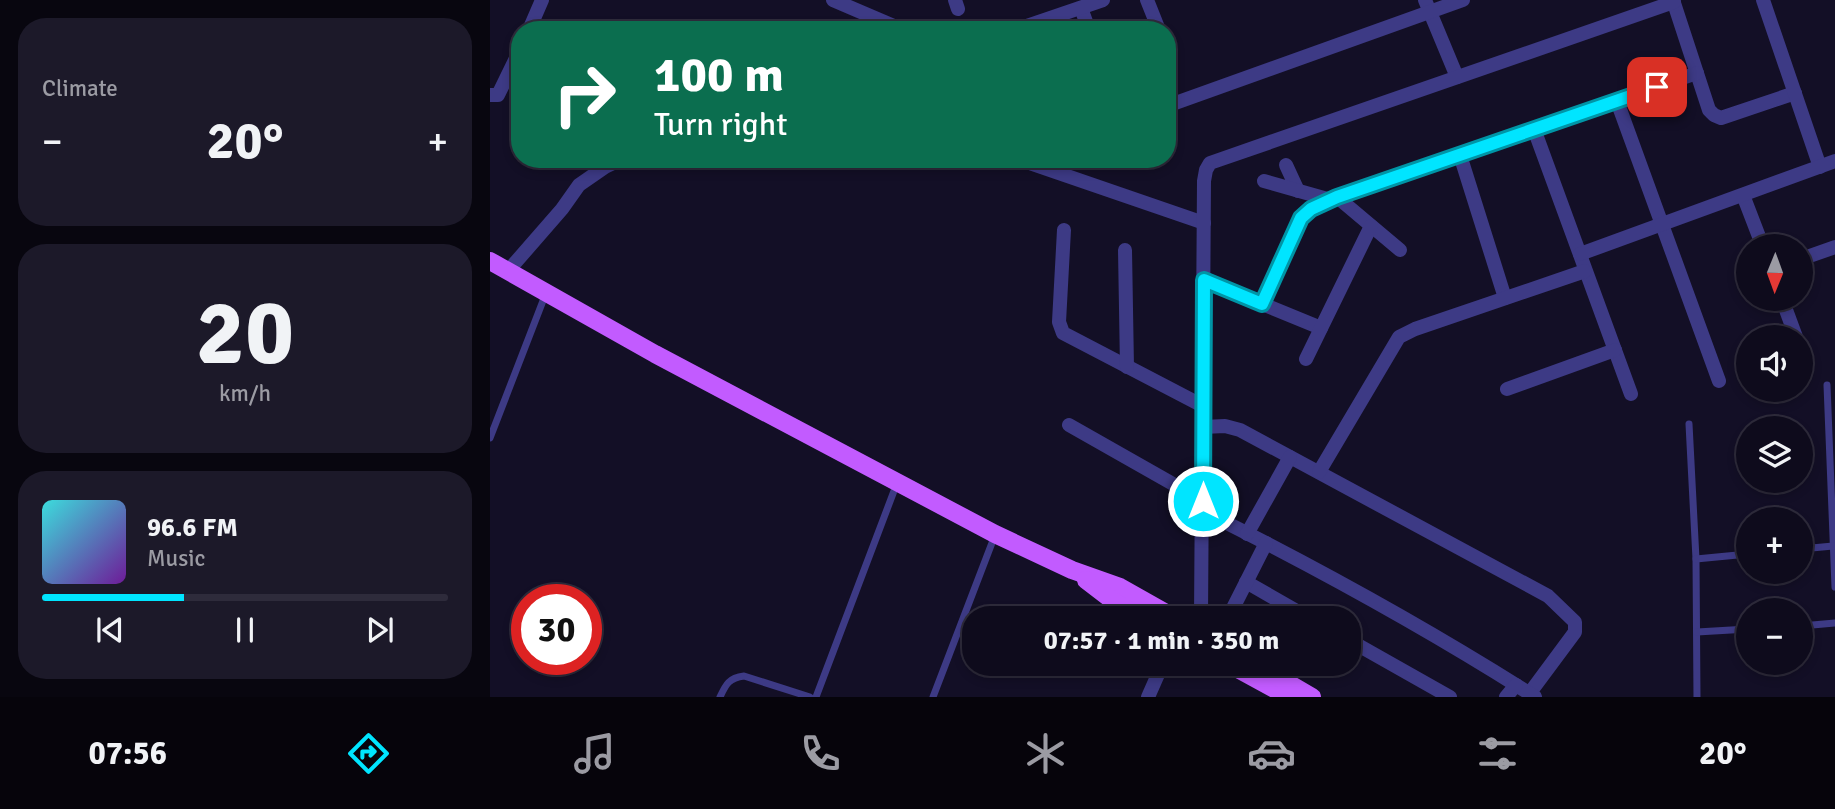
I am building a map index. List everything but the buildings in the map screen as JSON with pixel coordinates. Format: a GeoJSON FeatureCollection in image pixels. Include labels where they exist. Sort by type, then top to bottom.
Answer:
{"type":"FeatureCollection","features":[{"type":"Feature","properties":{"kind":"main road"},"geometry":{"type":"LineString","coordinates":[[490,261],[655,354],[995,534],[1072,570],[1120,587],[1154,606]]}},
{"type":"Feature","properties":{"kind":"main road"},"geometry":{"type":"LineString","coordinates":[[1072,570],[1121,606]]}},
{"type":"Feature","properties":{"kind":"main road"},"geometry":{"type":"LineString","coordinates":[[1251,676],[1289,697]]}},
{"type":"Feature","properties":{"kind":"main road"},"geometry":{"type":"LineString","coordinates":[[1276,676],[1312,697]]}},
{"type":"Feature","properties":{"kind":"street"},"geometry":{"type":"LineString","coordinates":[[833,0],[882,21]]}},
{"type":"Feature","properties":{"kind":"street"},"geometry":{"type":"LineString","coordinates":[[1042,21],[1103,0]]}},
{"type":"Feature","properties":{"kind":"street"},"geometry":{"type":"LineString","coordinates":[[1147,0],[1155,21]]}},
{"type":"Feature","properties":{"kind":"street"},"geometry":{"type":"LineString","coordinates":[[1176,103],[1427,6],[1463,0]]}},
{"type":"Feature","properties":{"kind":"street"},"geometry":{"type":"LineString","coordinates":[[1763,0],[1819,167]]}},
{"type":"Feature","properties":{"kind":"street"},"geometry":{"type":"LineString","coordinates":[[1201,606],[1204,181],[1210,163],[1674,1],[1709,110],[1714,115],[1721,118],[1795,93]]}},
{"type":"Feature","properties":{"kind":"street"},"geometry":{"type":"LineString","coordinates":[[531,21],[536,2]]}},
{"type":"Feature","properties":{"kind":"street"},"geometry":{"type":"LineString","coordinates":[[1427,6],[1457,77]]}},
{"type":"Feature","properties":{"kind":"street"},"geometry":{"type":"LineString","coordinates":[[1081,8],[1086,21]]}},
{"type":"Feature","properties":{"kind":"street"},"geometry":{"type":"LineString","coordinates":[[490,95],[498,95],[511,70]]}},
{"type":"Feature","properties":{"kind":"street"},"geometry":{"type":"LineString","coordinates":[[1262,304],[1301,218],[1311,209],[1697,73]]}},
{"type":"Feature","properties":{"kind":"street"},"geometry":{"type":"LineString","coordinates":[[1617,101],[1719,381]]}},
{"type":"Feature","properties":{"kind":"street"},"geometry":{"type":"LineString","coordinates":[[1534,130],[1631,394]]}},
{"type":"Feature","properties":{"kind":"street"},"geometry":{"type":"LineString","coordinates":[[1460,155],[1505,298]]}},
{"type":"Feature","properties":{"kind":"street"},"geometry":{"type":"LineString","coordinates":[[1580,254],[1835,161]]}},
{"type":"Feature","properties":{"kind":"street"},"geometry":{"type":"LineString","coordinates":[[1286,165],[1297,191]]}},
{"type":"Feature","properties":{"kind":"street"},"geometry":{"type":"LineString","coordinates":[[508,271],[562,209],[579,185],[604,168]]}},
{"type":"Feature","properties":{"kind":"street"},"geometry":{"type":"LineString","coordinates":[[1044,168],[1204,223]]}},
{"type":"Feature","properties":{"kind":"street"},"geometry":{"type":"LineString","coordinates":[[1264,181],[1334,199],[1400,250]]}},
{"type":"Feature","properties":{"kind":"street"},"geometry":{"type":"LineString","coordinates":[[1743,195],[1758,234]]}},
{"type":"Feature","properties":{"kind":"street"},"geometry":{"type":"LineString","coordinates":[[1306,359],[1371,226]]}},
{"type":"Feature","properties":{"kind":"street"},"geometry":{"type":"LineString","coordinates":[[1064,230],[1059,322],[1063,333],[1203,406]]}},
{"type":"Feature","properties":{"kind":"street"},"geometry":{"type":"LineString","coordinates":[[1813,255],[1835,247]]}},
{"type":"Feature","properties":{"kind":"street"},"geometry":{"type":"LineString","coordinates":[[1125,250],[1127,367]]}},
{"type":"Feature","properties":{"kind":"street"},"geometry":{"type":"LineString","coordinates":[[1319,472],[1399,337],[1415,329],[1586,271]]}},
{"type":"Feature","properties":{"kind":"street"},"geometry":{"type":"LineString","coordinates":[[1204,280],[1321,328]]}},
{"type":"Feature","properties":{"kind":"street"},"geometry":{"type":"LineString","coordinates":[[1507,389],[1615,350]]}},
{"type":"Feature","properties":{"kind":"street"},"geometry":{"type":"LineString","coordinates":[[1069,425],[1247,534],[1314,567],[1532,695],[1575,632],[1575,622],[1548,596],[1240,430],[1225,426],[1203,427]]}},
{"type":"Feature","properties":{"kind":"street"},"geometry":{"type":"LineString","coordinates":[[1247,534],[1290,457]]}},
{"type":"Feature","properties":{"kind":"street"},"geometry":{"type":"LineString","coordinates":[[1234,606],[1266,543]]}},
{"type":"Feature","properties":{"kind":"street"},"geometry":{"type":"LineString","coordinates":[[1246,582],[1288,606]]}},
{"type":"Feature","properties":{"kind":"street"},"geometry":{"type":"LineString","coordinates":[[1361,647],[1450,697]]}},
{"type":"Feature","properties":{"kind":"street"},"geometry":{"type":"LineString","coordinates":[[1148,697],[1157,676]]}},
{"type":"Feature","properties":{"kind":"street"},"geometry":{"type":"LineString","coordinates":[[1506,697],[1516,685]]}},
{"type":"Feature","properties":{"kind":"lane"},"geometry":{"type":"LineString","coordinates":[[490,438],[547,292]]}},
{"type":"Feature","properties":{"kind":"lane"},"geometry":{"type":"LineString","coordinates":[[1827,385],[1833,478],[1835,587]]}},
{"type":"Feature","properties":{"kind":"lane"},"geometry":{"type":"LineString","coordinates":[[1689,424],[1696,559],[1697,697]]}},
{"type":"Feature","properties":{"kind":"lane"},"geometry":{"type":"LineString","coordinates":[[816,697],[897,482]]}},
{"type":"Feature","properties":{"kind":"lane"},"geometry":{"type":"LineString","coordinates":[[933,697],[995,534]]}},
{"type":"Feature","properties":{"kind":"lane"},"geometry":{"type":"LineString","coordinates":[[1813,548],[1833,547]]}},
{"type":"Feature","properties":{"kind":"lane"},"geometry":{"type":"LineString","coordinates":[[1696,559],[1736,555]]}},
{"type":"Feature","properties":{"kind":"lane"},"geometry":{"type":"LineString","coordinates":[[1813,624],[1835,623]]}},
{"type":"Feature","properties":{"kind":"lane"},"geometry":{"type":"LineString","coordinates":[[1697,632],[1736,630]]}},
{"type":"Feature","properties":{"kind":"lane"},"geometry":{"type":"LineString","coordinates":[[720,697],[727,683],[734,677],[744,676],[810,697]]}},
{"type":"Feature","properties":{"kind":"route"},"geometry":{"type":"LineString","coordinates":[[1203,501],[1204,280],[1262,304],[1301,218],[1311,209],[1337,197],[1657,87]]}}]}
